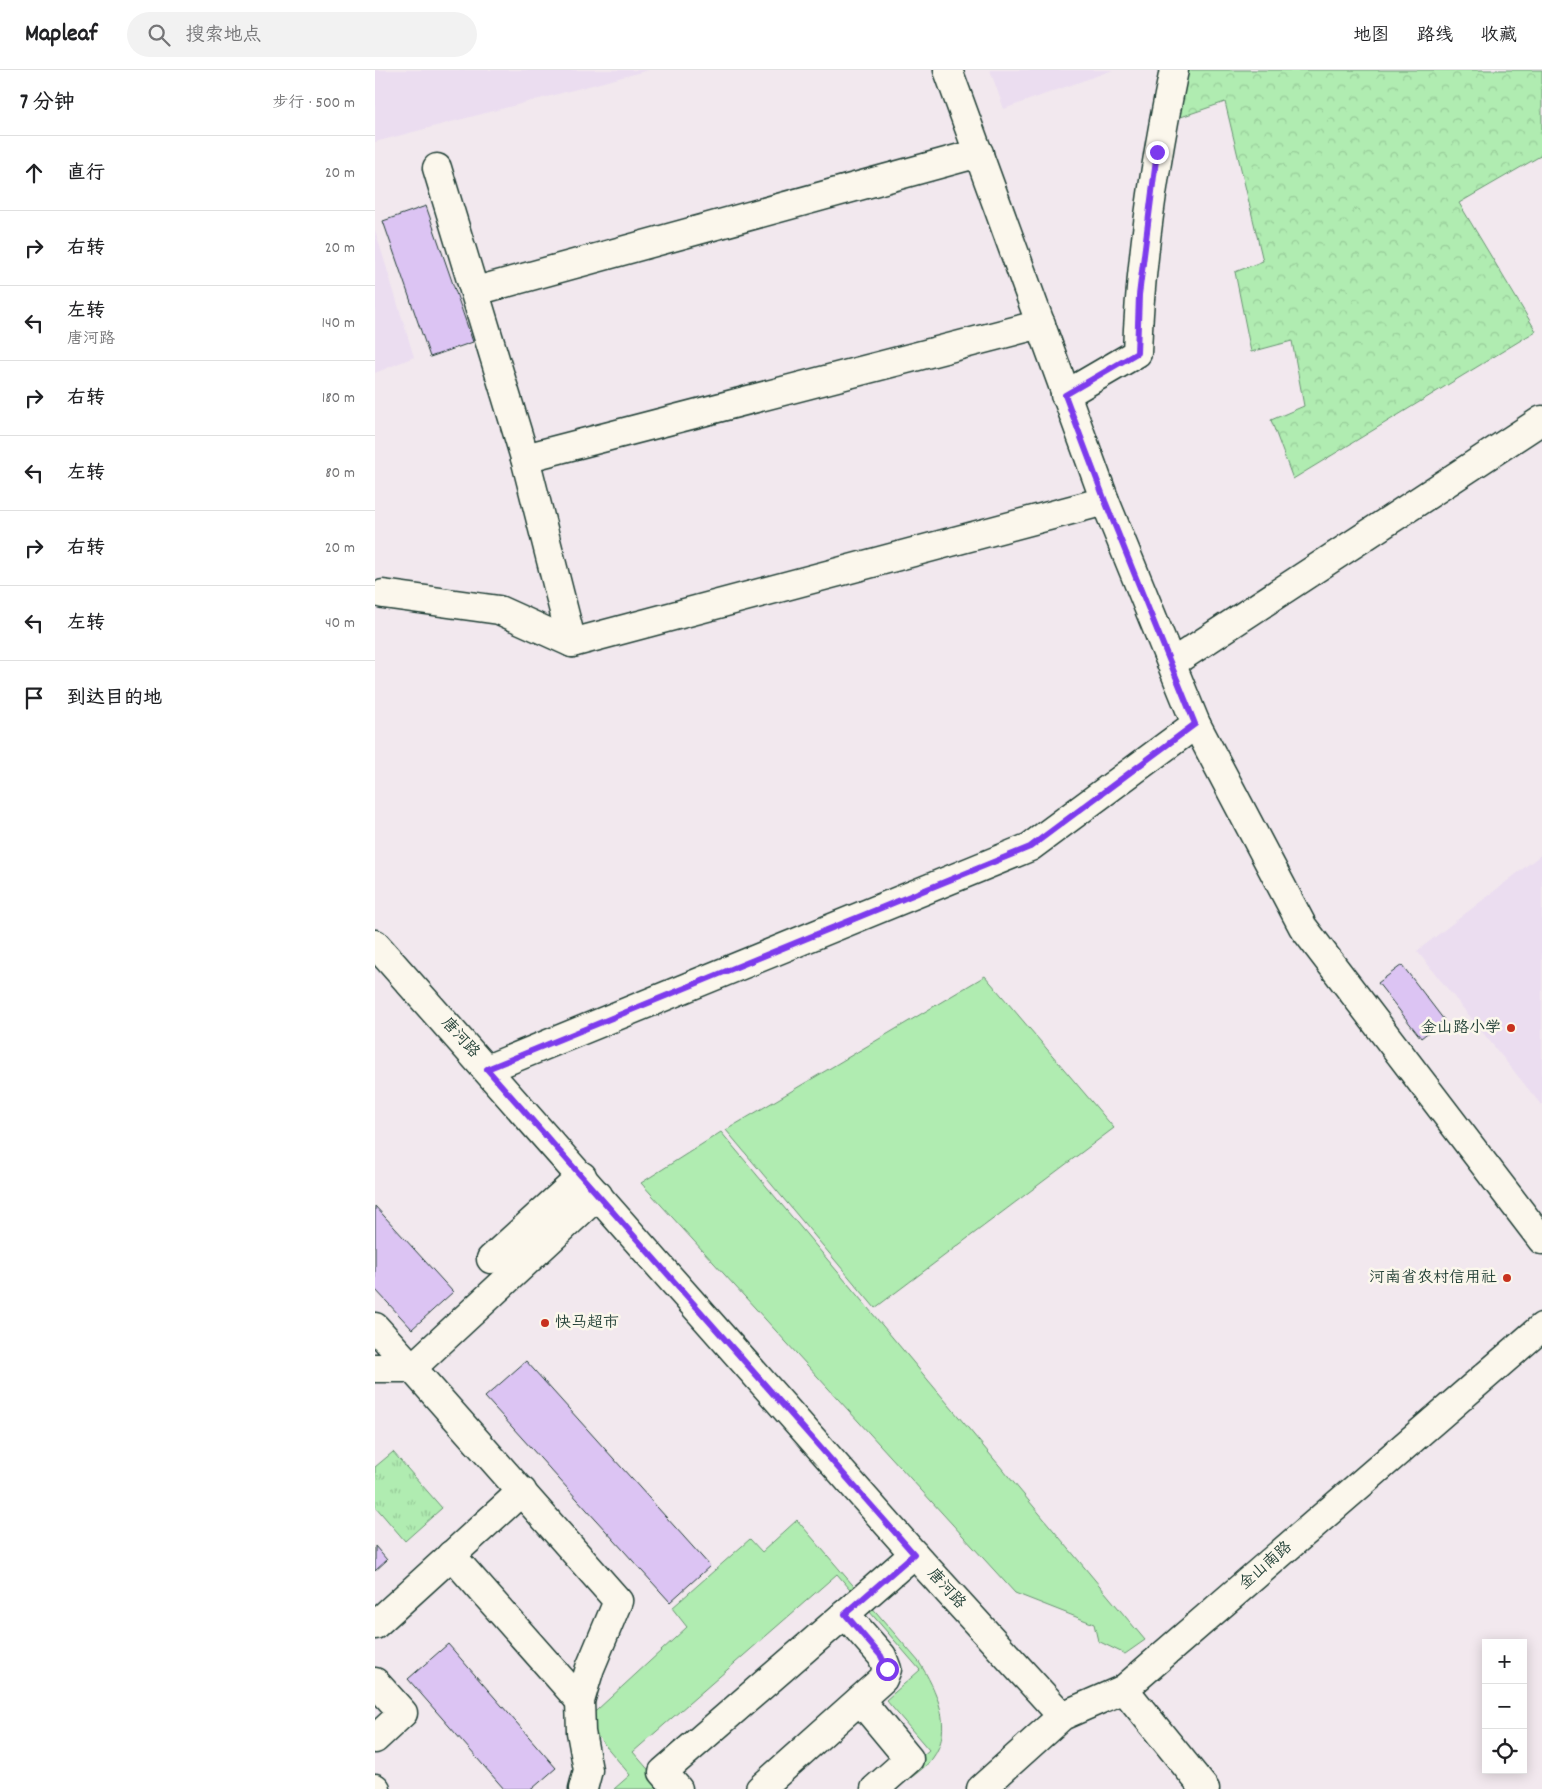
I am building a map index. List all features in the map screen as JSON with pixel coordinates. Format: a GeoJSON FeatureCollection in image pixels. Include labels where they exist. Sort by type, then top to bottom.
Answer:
{"type":"FeatureCollection","features":[{"type":"Feature","properties":{"kind":"street"},"geometry":{"type":"LineString","coordinates":[[948,70],[1105,501],[1172,663],[1195,724],[1303,927],[1542,1240]]}},
{"type":"Feature","properties":{"kind":"street"},"geometry":{"type":"LineString","coordinates":[[1065,395],[1137,353],[1139,295],[1155,172],[1174,70]]}},
{"type":"Feature","properties":{"kind":"street"},"geometry":{"type":"LineString","coordinates":[[476,291],[979,153]]}},
{"type":"Feature","properties":{"kind":"street"},"geometry":{"type":"LineString","coordinates":[[437,168],[476,291],[525,458],[572,643]]}},
{"type":"Feature","properties":{"kind":"street"},"geometry":{"type":"LineString","coordinates":[[525,458],[1041,324]]}},
{"type":"Feature","properties":{"kind":"street"},"geometry":{"type":"LineString","coordinates":[[1172,663],[1542,420]]}},
{"type":"Feature","properties":{"kind":"street"},"geometry":{"type":"LineString","coordinates":[[383,594],[499,610],[572,643],[1105,501]]}},
{"type":"Feature","properties":{"kind":"street"},"geometry":{"type":"LineString","coordinates":[[487,1069],[1030,847],[1195,724]]}},
{"type":"Feature","properties":{"kind":"street","name":"唐河路"},"geometry":{"type":"LineString","coordinates":[[375,944],[914,1554],[1062,1716]]}},
{"type":"Feature","properties":{"kind":"street"},"geometry":{"type":"LineString","coordinates":[[491,1259],[590,1186]]}},
{"type":"Feature","properties":{"kind":"street"},"geometry":{"type":"LineString","coordinates":[[375,1368],[412,1368],[590,1186]]}},
{"type":"Feature","properties":{"kind":"street"},"geometry":{"type":"LineString","coordinates":[[375,1327],[618,1601],[602,1635],[580,1701],[581,1732],[588,1770],[583,1789]]}},
{"type":"Feature","properties":{"kind":"street","name":"金山南路"},"geometry":{"type":"LineString","coordinates":[[981,1789],[1062,1716],[1124,1689],[1542,1327]]}},
{"type":"Feature","properties":{"kind":"street"},"geometry":{"type":"LineString","coordinates":[[375,1625],[522,1491]]}},
{"type":"Feature","properties":{"kind":"street"},"geometry":{"type":"LineString","coordinates":[[678,1789],[663,1772],[914,1554]]}},
{"type":"Feature","properties":{"kind":"street"},"geometry":{"type":"LineString","coordinates":[[451,1555],[580,1701]]}},
{"type":"Feature","properties":{"kind":"street"},"geometry":{"type":"LineString","coordinates":[[760,1789],[883,1679],[887,1669],[881,1656],[845,1614]]}},
{"type":"Feature","properties":{"kind":"street"},"geometry":{"type":"LineString","coordinates":[[375,1682],[403,1713],[375,1740]]}},
{"type":"Feature","properties":{"kind":"street"},"geometry":{"type":"LineString","coordinates":[[1124,1689],[1205,1789]]}},
{"type":"Feature","properties":{"kind":"street"},"geometry":{"type":"LineString","coordinates":[[859,1700],[909,1759],[875,1789]]}},
{"type":"Feature","properties":{"kind":"shaded area"},"geometry":{"type":"Polygon","coordinates":[[[375,70],[649,70],[375,142],[375,70]]]}},
{"type":"Feature","properties":{"kind":"shaded area"},"geometry":{"type":"Polygon","coordinates":[[[990,70],[1113,70],[1004,109],[990,70]]]}},
{"type":"Feature","properties":{"kind":"shaded area"},"geometry":{"type":"Polygon","coordinates":[[[375,230],[414,357],[375,373],[375,230]]]}},
{"type":"Feature","properties":{"kind":"shaded area","name":"金山路小学"},"geometry":{"type":"Polygon","coordinates":[[[1542,854],[1542,1106],[1417,951],[1542,854]]]}},
{"type":"Feature","properties":{"kind":"green space"},"geometry":{"type":"Polygon","coordinates":[[[1187,70],[1542,70],[1542,155],[1459,203],[1536,331],[1293,479],[1271,420],[1304,406],[1292,341],[1251,352],[1235,272],[1263,261],[1225,102],[1178,118],[1187,70]]]}},
{"type":"Feature","properties":{"kind":"green space"},"geometry":{"type":"Polygon","coordinates":[[[985,976],[1114,1128],[875,1308],[726,1130],[985,976]]]}},
{"type":"Feature","properties":{"kind":"green space"},"geometry":{"type":"Polygon","coordinates":[[[721,1132],[1145,1640],[1125,1654],[1098,1641],[1094,1624],[1015,1593],[641,1183],[721,1132]]]}},
{"type":"Feature","properties":{"kind":"green space"},"geometry":{"type":"Polygon","coordinates":[[[393,1452],[442,1508],[405,1541],[375,1506],[375,1467],[393,1452]]]}},
{"type":"Feature","properties":{"kind":"green space"},"geometry":{"type":"Polygon","coordinates":[[[797,1520],[919,1662],[931,1684],[941,1709],[942,1735],[939,1747],[932,1759],[897,1789],[884,1789],[929,1750],[886,1700],[920,1670],[837,1574],[633,1752],[665,1789],[614,1789],[630,1775],[585,1721],[687,1627],[672,1608],[750,1539],[762,1552],[797,1520]]]}},
{"type":"Feature","properties":{"kind":"building"},"geometry":{"type":"Polygon","coordinates":[[[426,206],[473,342],[430,357],[383,221],[426,206]]]}},
{"type":"Feature","properties":{"kind":"building"},"geometry":{"type":"Polygon","coordinates":[[[1402,965],[1444,1020],[1421,1038],[1378,983],[1402,965]]]}},
{"type":"Feature","properties":{"kind":"building"},"geometry":{"type":"Polygon","coordinates":[[[375,1206],[453,1292],[412,1329],[375,1289],[375,1206]]]}},
{"type":"Feature","properties":{"kind":"building"},"geometry":{"type":"Polygon","coordinates":[[[526,1361],[710,1566],[670,1602],[485,1397],[526,1361]]]}},
{"type":"Feature","properties":{"kind":"building"},"geometry":{"type":"Polygon","coordinates":[[[375,1546],[387,1560],[375,1571],[375,1546]]]}},
{"type":"Feature","properties":{"kind":"building"},"geometry":{"type":"Polygon","coordinates":[[[448,1644],[556,1768],[532,1789],[504,1789],[408,1679],[448,1644]]]}},
{"type":"Feature","properties":{"kind":"place","name":"金山路小学"},"geometry":{"type":"Point","coordinates":[1511,1028]}},
{"type":"Feature","properties":{"kind":"place","name":"河南省农村信用社"},"geometry":{"type":"Point","coordinates":[1507,1278]}},
{"type":"Feature","properties":{"kind":"place","name":"快马超市"},"geometry":{"type":"Point","coordinates":[545,1323]}},
{"type":"Feature","properties":{"kind":"route"},"geometry":{"type":"LineString","coordinates":[[887,1669],[881,1656],[845,1614],[914,1554],[487,1069],[1030,847],[1195,724],[1172,663],[1105,501],[1065,395],[1137,353],[1139,295],[1157,152]]}}]}
